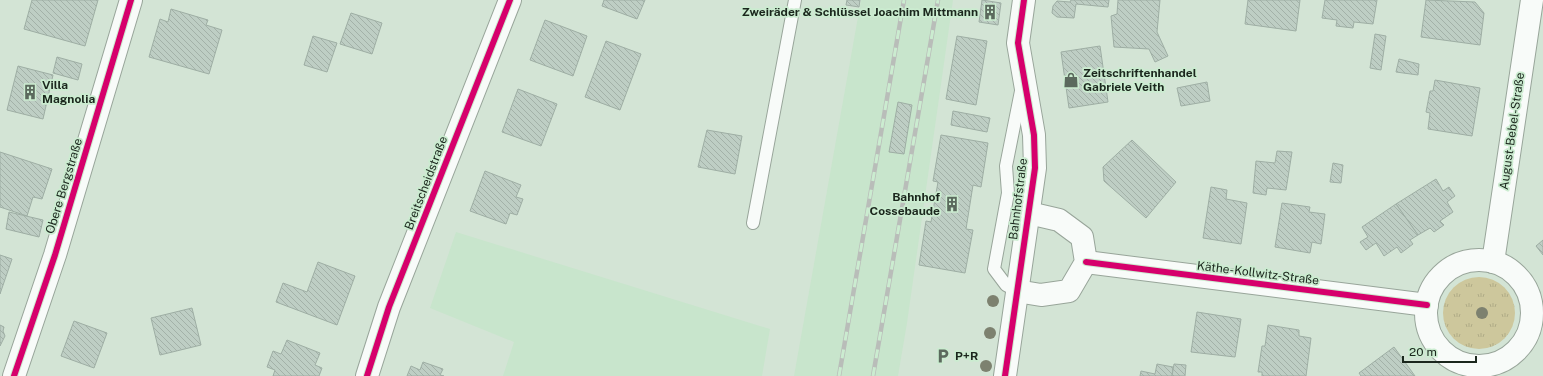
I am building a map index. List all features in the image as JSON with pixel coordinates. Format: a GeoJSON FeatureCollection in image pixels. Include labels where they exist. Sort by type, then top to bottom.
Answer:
{"type":"FeatureCollection","features":[{"type":"Feature","properties":{"kind":"street","name":"Obere Bergstraße"},"geometry":{"type":"LineString","coordinates":[[14,376],[58,247],[131,0]]}},
{"type":"Feature","properties":{"kind":"street","name":"Breitscheidstraße"},"geometry":{"type":"LineString","coordinates":[[367,376],[389,307],[510,0]]}},
{"type":"Feature","properties":{"kind":"street","name":"Bahnhofstraße"},"geometry":{"type":"LineString","coordinates":[[1005,376],[1035,168],[1034,135],[1018,43],[1024,0]]}},
{"type":"Feature","properties":{"kind":"street","name":"August-Bebel-Straße"},"geometry":{"type":"LineString","coordinates":[[1494,262],[1532,0]]}},
{"type":"Feature","properties":{"kind":"street"},"geometry":{"type":"LineString","coordinates":[[1017,292],[1041,295],[1069,291],[1086,262],[1082,237],[1059,220],[1029,213]]}},
{"type":"Feature","properties":{"kind":"street"},"geometry":{"type":"LineString","coordinates":[[1471,260],[1494,262],[1510,270],[1523,284],[1537,320],[1525,340],[1512,355],[1493,364],[1471,371],[1452,359],[1436,345],[1428,326],[1427,305],[1435,284],[1450,268],[1471,260]]}},
{"type":"Feature","properties":{"kind":"street","name":"Käthe-Kollwitz-Straße"},"geometry":{"type":"LineString","coordinates":[[1086,262],[1427,305]]}},
{"type":"Feature","properties":{"kind":"lane"},"geometry":{"type":"LineString","coordinates":[[753,223],[795,0]]}},
{"type":"Feature","properties":{"kind":"lane"},"geometry":{"type":"LineString","coordinates":[[1017,292],[1006,285],[994,269],[1008,193],[1006,166],[1024,76]]}},
{"type":"Feature","properties":{"kind":"lane"},"geometry":{"type":"LineString","coordinates":[[1005,209],[1029,213]]}},
{"type":"Feature","properties":{"kind":"shaded area"},"geometry":{"type":"Polygon","coordinates":[[[861,0],[953,0],[907,323],[898,376],[794,376],[861,0]]]}},
{"type":"Feature","properties":{"kind":"shaded area"},"geometry":{"type":"Polygon","coordinates":[[[456,232],[770,329],[762,376],[503,376],[514,342],[430,308],[456,232]]]}},
{"type":"Feature","properties":{"kind":"green space"},"geometry":{"type":"Polygon","coordinates":[[[1479,277],[1499,283],[1509,293],[1515,313],[1509,333],[1499,343],[1479,349],[1459,343],[1449,333],[1443,313],[1449,293],[1459,283],[1479,277]]]}},
{"type":"Feature","properties":{"kind":"building"},"geometry":{"type":"Polygon","coordinates":[[[32,0],[98,0],[85,46],[24,29],[32,0]]]}},
{"type":"Feature","properties":{"kind":"building"},"geometry":{"type":"Polygon","coordinates":[[[604,0],[645,0],[637,19],[602,6],[604,0]]]}},
{"type":"Feature","properties":{"kind":"building"},"geometry":{"type":"Polygon","coordinates":[[[847,0],[860,0],[859,7],[846,5],[847,0]]]}},
{"type":"Feature","properties":{"kind":"building","name":"Zweiräder & Schlüssel Joachim Mittmann"},"geometry":{"type":"Polygon","coordinates":[[[982,0],[1001,3],[998,25],[979,22],[982,0]]]}},
{"type":"Feature","properties":{"kind":"building"},"geometry":{"type":"Polygon","coordinates":[[[1071,0],[1109,0],[1108,7],[1076,4],[1074,18],[1057,17],[1052,13],[1053,6],[1057,1],[1070,2],[1071,0]]]}},
{"type":"Feature","properties":{"kind":"building"},"geometry":{"type":"Polygon","coordinates":[[[1118,0],[1160,0],[1157,32],[1168,56],[1155,62],[1149,49],[1114,47],[1111,16],[1117,14],[1118,0]]]}},
{"type":"Feature","properties":{"kind":"building"},"geometry":{"type":"Polygon","coordinates":[[[1248,0],[1300,0],[1296,31],[1245,24],[1248,0]]]}},
{"type":"Feature","properties":{"kind":"building"},"geometry":{"type":"Polygon","coordinates":[[[1325,0],[1377,0],[1373,24],[1354,22],[1353,28],[1336,26],[1337,20],[1322,18],[1325,0]]]}},
{"type":"Feature","properties":{"kind":"building"},"geometry":{"type":"Polygon","coordinates":[[[1426,0],[1475,2],[1484,13],[1480,45],[1421,37],[1426,0]]]}},
{"type":"Feature","properties":{"kind":"building"},"geometry":{"type":"Polygon","coordinates":[[[171,9],[208,20],[206,25],[222,30],[209,74],[149,57],[160,19],[168,22],[171,9]]]}},
{"type":"Feature","properties":{"kind":"building"},"geometry":{"type":"Polygon","coordinates":[[[351,13],[382,23],[372,54],[340,44],[351,13]]]}},
{"type":"Feature","properties":{"kind":"building"},"geometry":{"type":"Polygon","coordinates":[[[545,20],[587,36],[573,76],[530,60],[545,20]]]}},
{"type":"Feature","properties":{"kind":"building"},"geometry":{"type":"Polygon","coordinates":[[[1375,34],[1386,36],[1381,70],[1370,68],[1375,34]]]}},
{"type":"Feature","properties":{"kind":"building"},"geometry":{"type":"Polygon","coordinates":[[[313,36],[337,43],[327,72],[304,65],[313,36]]]}},
{"type":"Feature","properties":{"kind":"building"},"geometry":{"type":"Polygon","coordinates":[[[957,36],[987,41],[976,105],[946,99],[957,36]]]}},
{"type":"Feature","properties":{"kind":"building"},"geometry":{"type":"Polygon","coordinates":[[[606,41],[641,54],[620,110],[585,97],[606,41]]]}},
{"type":"Feature","properties":{"kind":"building"},"geometry":{"type":"Polygon","coordinates":[[[1100,46],[1108,102],[1069,108],[1061,52],[1100,46]]]}},
{"type":"Feature","properties":{"kind":"building"},"geometry":{"type":"Polygon","coordinates":[[[57,57],[82,64],[78,80],[53,73],[57,57]]]}},
{"type":"Feature","properties":{"kind":"building"},"geometry":{"type":"Polygon","coordinates":[[[1399,59],[1419,64],[1418,75],[1396,72],[1399,59]]]}},
{"type":"Feature","properties":{"kind":"building","name":"Villa Magnolia"},"geometry":{"type":"Polygon","coordinates":[[[18,66],[53,75],[43,119],[7,110],[18,66]]]}},
{"type":"Feature","properties":{"kind":"building"},"geometry":{"type":"Polygon","coordinates":[[[1435,80],[1480,88],[1472,136],[1428,129],[1430,113],[1426,112],[1430,91],[1433,91],[1435,80]]]}},
{"type":"Feature","properties":{"kind":"building"},"geometry":{"type":"Polygon","coordinates":[[[1207,82],[1210,101],[1181,106],[1177,88],[1207,82]]]}},
{"type":"Feature","properties":{"kind":"building"},"geometry":{"type":"Polygon","coordinates":[[[518,89],[557,104],[541,146],[502,132],[518,89]]]}},
{"type":"Feature","properties":{"kind":"building"},"geometry":{"type":"Polygon","coordinates":[[[898,102],[912,105],[904,154],[889,152],[898,102]]]}},
{"type":"Feature","properties":{"kind":"building"},"geometry":{"type":"Polygon","coordinates":[[[953,111],[990,118],[987,132],[951,125],[953,111]]]}},
{"type":"Feature","properties":{"kind":"building"},"geometry":{"type":"Polygon","coordinates":[[[707,130],[742,136],[735,174],[698,167],[707,130]]]}},
{"type":"Feature","properties":{"kind":"building","name":"Bahnhof Cossebaude"},"geometry":{"type":"Polygon","coordinates":[[[941,135],[988,143],[981,187],[973,185],[966,229],[973,230],[965,273],[919,265],[926,221],[931,222],[938,182],[933,181],[941,135]]]}},
{"type":"Feature","properties":{"kind":"building"},"geometry":{"type":"Polygon","coordinates":[[[1132,140],[1176,182],[1146,218],[1104,181],[1103,167],[1132,140]]]}},
{"type":"Feature","properties":{"kind":"building"},"geometry":{"type":"Polygon","coordinates":[[[1277,151],[1292,152],[1286,190],[1267,188],[1266,195],[1253,193],[1256,161],[1275,163],[1277,151]]]}},
{"type":"Feature","properties":{"kind":"building"},"geometry":{"type":"Polygon","coordinates":[[[0,152],[52,169],[42,199],[33,197],[27,216],[0,207],[0,152]]]}},
{"type":"Feature","properties":{"kind":"building"},"geometry":{"type":"Polygon","coordinates":[[[1333,163],[1343,165],[1341,183],[1330,182],[1333,163]]]}},
{"type":"Feature","properties":{"kind":"building"},"geometry":{"type":"Polygon","coordinates":[[[485,171],[521,185],[516,197],[523,199],[517,215],[510,213],[506,224],[470,211],[485,171]]]}},
{"type":"Feature","properties":{"kind":"building"},"geometry":{"type":"Polygon","coordinates":[[[1436,179],[1443,191],[1449,187],[1455,196],[1447,202],[1453,212],[1440,221],[1444,225],[1434,232],[1430,228],[1418,235],[1396,204],[1436,179]]]}},
{"type":"Feature","properties":{"kind":"building"},"geometry":{"type":"Polygon","coordinates":[[[1211,187],[1227,190],[1226,199],[1247,203],[1241,244],[1203,238],[1211,187]]]}},
{"type":"Feature","properties":{"kind":"building"},"geometry":{"type":"Polygon","coordinates":[[[1282,203],[1310,207],[1309,212],[1325,214],[1321,244],[1312,242],[1310,253],[1275,247],[1282,203]]]}},
{"type":"Feature","properties":{"kind":"building"},"geometry":{"type":"Polygon","coordinates":[[[1396,204],[1418,235],[1410,240],[1413,244],[1401,253],[1397,247],[1384,256],[1376,243],[1366,250],[1360,242],[1368,237],[1362,227],[1396,204]]]}},
{"type":"Feature","properties":{"kind":"building"},"geometry":{"type":"Polygon","coordinates":[[[9,212],[43,220],[39,237],[6,229],[9,212]]]}},
{"type":"Feature","properties":{"kind":"building"},"geometry":{"type":"Polygon","coordinates":[[[1543,240],[1543,255],[1536,246],[1543,240]]]}},
{"type":"Feature","properties":{"kind":"building"},"geometry":{"type":"Polygon","coordinates":[[[0,255],[12,259],[0,294],[0,255]]]}},
{"type":"Feature","properties":{"kind":"building"},"geometry":{"type":"Polygon","coordinates":[[[318,262],[355,276],[337,325],[276,302],[283,283],[307,292],[318,262]]]}},
{"type":"Feature","properties":{"kind":"building"},"geometry":{"type":"Polygon","coordinates":[[[192,308],[201,345],[160,355],[151,318],[192,308]]]}},
{"type":"Feature","properties":{"kind":"building"},"geometry":{"type":"Polygon","coordinates":[[[1197,312],[1241,319],[1235,357],[1191,352],[1197,312]]]}},
{"type":"Feature","properties":{"kind":"building"},"geometry":{"type":"Polygon","coordinates":[[[74,321],[107,333],[94,368],[61,356],[74,321]]]}},
{"type":"Feature","properties":{"kind":"building"},"geometry":{"type":"Polygon","coordinates":[[[0,325],[4,327],[3,331],[5,336],[0,346],[0,325]]]}},
{"type":"Feature","properties":{"kind":"building"},"geometry":{"type":"Polygon","coordinates":[[[1268,325],[1299,330],[1299,336],[1311,338],[1306,376],[1262,376],[1262,372],[1258,372],[1262,346],[1265,346],[1268,325]]]}},
{"type":"Feature","properties":{"kind":"building"},"geometry":{"type":"Polygon","coordinates":[[[287,340],[320,353],[315,365],[322,368],[319,376],[273,376],[275,370],[267,367],[273,351],[281,354],[287,340]]]}},
{"type":"Feature","properties":{"kind":"building"},"geometry":{"type":"Polygon","coordinates":[[[1394,347],[1415,376],[1361,376],[1359,373],[1394,347]]]}},
{"type":"Feature","properties":{"kind":"building"},"geometry":{"type":"Polygon","coordinates":[[[423,362],[443,369],[440,375],[444,376],[407,376],[411,366],[420,370],[423,362]]]}},
{"type":"Feature","properties":{"kind":"building"},"geometry":{"type":"Polygon","coordinates":[[[1157,364],[1173,367],[1172,376],[1140,376],[1141,371],[1155,374],[1157,364]]]}},
{"type":"Feature","properties":{"kind":"building"},"geometry":{"type":"Polygon","coordinates":[[[1174,364],[1186,365],[1185,376],[1172,376],[1174,364]]]}},
{"type":"Feature","properties":{"kind":"railway"},"geometry":{"type":"LineString","coordinates":[[839,376],[904,0]]}},
{"type":"Feature","properties":{"kind":"railway"},"geometry":{"type":"LineString","coordinates":[[873,376],[938,0]]}},
{"type":"Feature","properties":{"kind":"cycle path"},"geometry":{"type":"LineString","coordinates":[[14,376],[55,255],[131,0]]}},
{"type":"Feature","properties":{"kind":"cycle path"},"geometry":{"type":"LineString","coordinates":[[367,376],[389,307],[510,0]]}},
{"type":"Feature","properties":{"kind":"cycle path"},"geometry":{"type":"LineString","coordinates":[[1005,376],[1035,168],[1034,135],[1018,43],[1024,0]]}},
{"type":"Feature","properties":{"kind":"cycle path"},"geometry":{"type":"LineString","coordinates":[[1086,262],[1427,305]]}},
{"type":"Feature","properties":{"kind":"place","name":"Zweiräder & Schlüssel Joachim Mittmann"},"geometry":{"type":"Point","coordinates":[990,12]}},
{"type":"Feature","properties":{"kind":"place","name":"Zeitschriftenhandel Gabriele Veith"},"geometry":{"type":"Point","coordinates":[1071,80]}},
{"type":"Feature","properties":{"kind":"place","name":"Villa Magnolia"},"geometry":{"type":"Point","coordinates":[30,92]}},
{"type":"Feature","properties":{"kind":"place","name":"Bahnhof Cossebaude"},"geometry":{"type":"Point","coordinates":[952,204]}},
{"type":"Feature","properties":{"kind":"place","name":"P+R"},"geometry":{"type":"Point","coordinates":[943,356]}}]}
